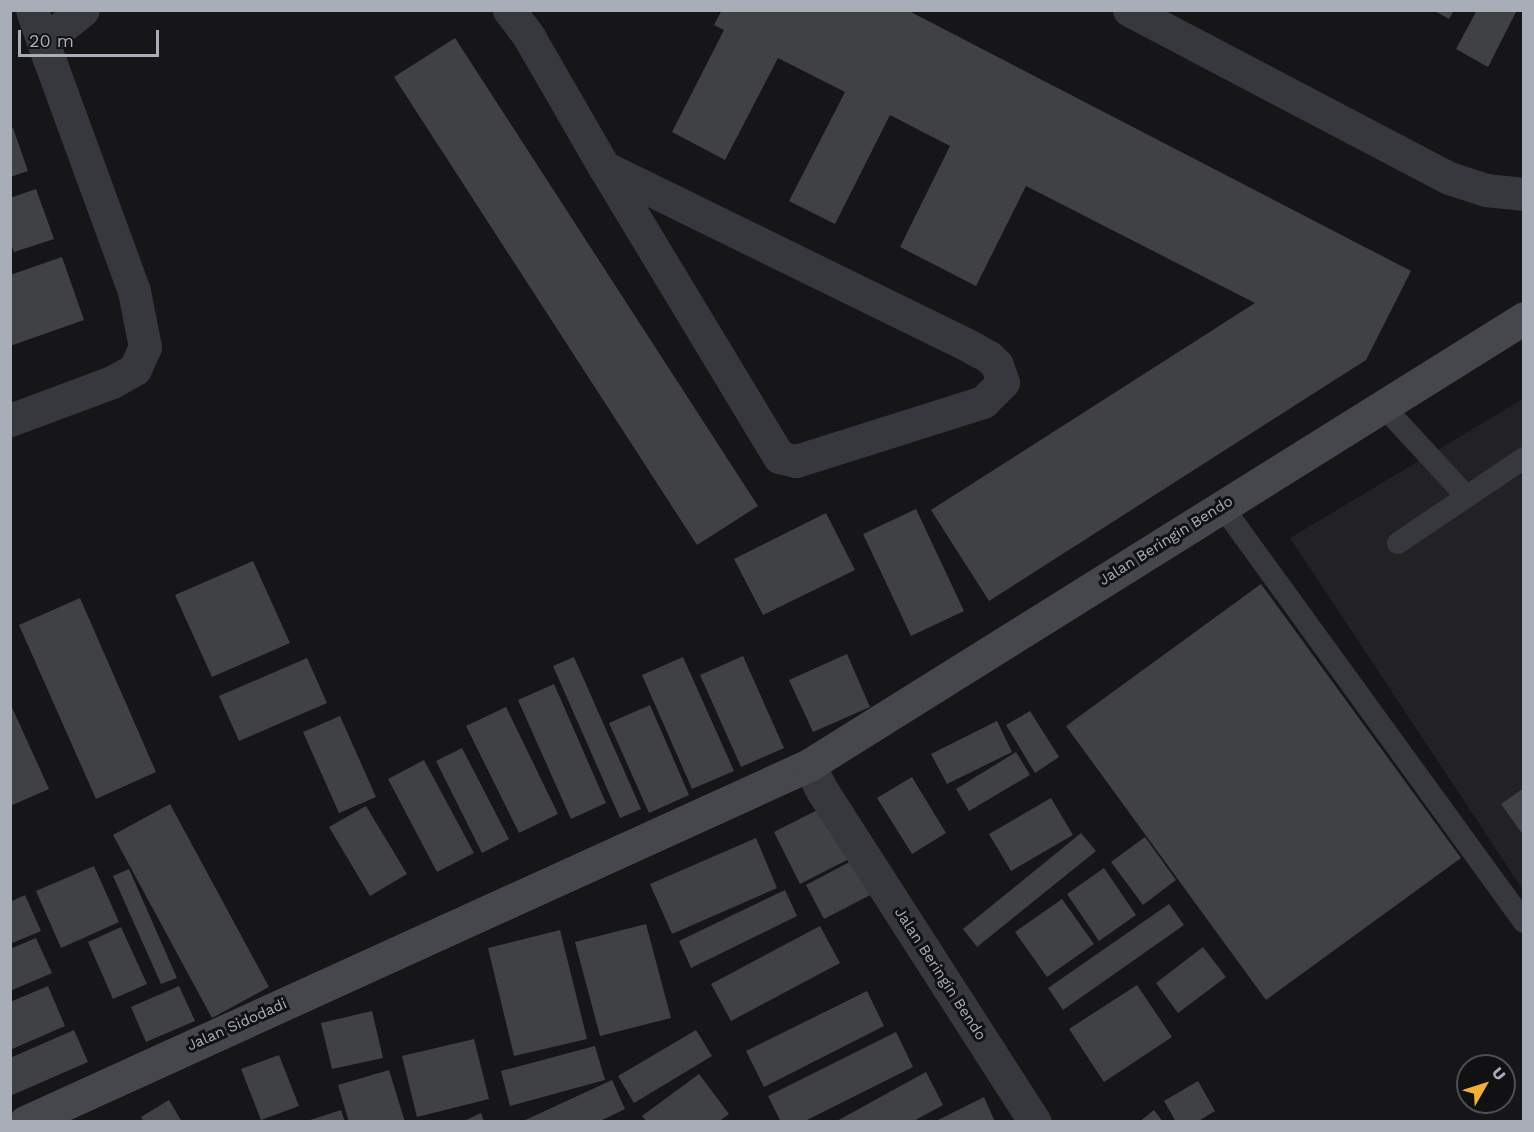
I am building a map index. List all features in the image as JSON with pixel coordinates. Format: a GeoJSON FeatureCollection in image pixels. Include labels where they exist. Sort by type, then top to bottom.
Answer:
{"type":"FeatureCollection","features":[{"type":"Feature","properties":{"kind":"street"},"geometry":{"type":"LineString","coordinates":[[10,420],[112,382],[135,369],[145,347],[134,291],[32,10]]}},
{"type":"Feature","properties":{"kind":"street"},"geometry":{"type":"LineString","coordinates":[[43,42],[83,10]]}},
{"type":"Feature","properties":{"kind":"street"},"geometry":{"type":"LineString","coordinates":[[509,10],[529,37],[604,167],[779,457],[796,461],[982,402],[1003,382],[997,365],[990,357],[971,346],[604,167]]}},
{"type":"Feature","properties":{"kind":"street"},"geometry":{"type":"LineString","coordinates":[[1129,10],[1449,178],[1486,190],[1524,194]]}},
{"type":"Feature","properties":{"kind":"street","name":"Jalan Beringin Bendo"},"geometry":{"type":"LineString","coordinates":[[448,929],[808,765],[1524,318]]}},
{"type":"Feature","properties":{"kind":"street","name":"Jalan Beringin Bendo"},"geometry":{"type":"LineString","coordinates":[[808,765],[823,792],[1035,1122]]}},
{"type":"Feature","properties":{"kind":"street","name":"Jalan Sidodadi"},"geometry":{"type":"LineString","coordinates":[[25,1122],[448,929]]}},
{"type":"Feature","properties":{"kind":"lane"},"geometry":{"type":"LineString","coordinates":[[1384,407],[1467,497]]}},
{"type":"Feature","properties":{"kind":"lane"},"geometry":{"type":"LineString","coordinates":[[1398,543],[1524,458]]}},
{"type":"Feature","properties":{"kind":"lane"},"geometry":{"type":"LineString","coordinates":[[1222,506],[1524,922]]}},
{"type":"Feature","properties":{"kind":"shaded area"},"geometry":{"type":"Polygon","coordinates":[[[1523,399],[1523,890],[1290,538],[1523,399]]]}},
{"type":"Feature","properties":{"kind":"building"},"geometry":{"type":"Polygon","coordinates":[[[722,10],[907,10],[1411,271],[1366,360],[989,601],[931,510],[1255,303],[1026,186],[976,286],[900,247],[950,146],[890,115],[835,224],[789,201],[845,92],[778,58],[725,160],[672,132],[724,30],[714,25],[722,10]]]}},
{"type":"Feature","properties":{"kind":"building"},"geometry":{"type":"Polygon","coordinates":[[[1433,10],[1454,10],[1449,19],[1433,10]]]}},
{"type":"Feature","properties":{"kind":"building"},"geometry":{"type":"Polygon","coordinates":[[[1477,10],[1517,10],[1488,67],[1456,49],[1477,10]]]}},
{"type":"Feature","properties":{"kind":"building"},"geometry":{"type":"Polygon","coordinates":[[[455,38],[758,506],[697,545],[394,77],[455,38]]]}},
{"type":"Feature","properties":{"kind":"building"},"geometry":{"type":"Polygon","coordinates":[[[13,128],[28,171],[10,177],[10,129],[13,128]]]}},
{"type":"Feature","properties":{"kind":"building"},"geometry":{"type":"Polygon","coordinates":[[[36,189],[54,239],[14,252],[10,242],[10,198],[36,189]]]}},
{"type":"Feature","properties":{"kind":"building"},"geometry":{"type":"Polygon","coordinates":[[[62,257],[84,320],[10,346],[10,275],[62,257]]]}},
{"type":"Feature","properties":{"kind":"building"},"geometry":{"type":"Polygon","coordinates":[[[916,509],[964,611],[911,636],[863,534],[916,509]]]}},
{"type":"Feature","properties":{"kind":"building"},"geometry":{"type":"Polygon","coordinates":[[[826,513],[855,570],[763,615],[734,559],[826,513]]]}},
{"type":"Feature","properties":{"kind":"building"},"geometry":{"type":"Polygon","coordinates":[[[253,561],[290,643],[212,677],[175,595],[253,561]]]}},
{"type":"Feature","properties":{"kind":"building"},"geometry":{"type":"Polygon","coordinates":[[[1261,584],[1461,858],[1266,1000],[1066,726],[1261,584]]]}},
{"type":"Feature","properties":{"kind":"building"},"geometry":{"type":"Polygon","coordinates":[[[80,598],[156,772],[96,799],[19,625],[80,598]]]}},
{"type":"Feature","properties":{"kind":"building"},"geometry":{"type":"Polygon","coordinates":[[[847,654],[870,707],[813,732],[789,680],[847,654]]]}},
{"type":"Feature","properties":{"kind":"building"},"geometry":{"type":"Polygon","coordinates":[[[743,656],[784,748],[741,767],[700,675],[743,656]]]}},
{"type":"Feature","properties":{"kind":"building"},"geometry":{"type":"Polygon","coordinates":[[[574,657],[641,809],[620,818],[553,666],[574,657]]]}},
{"type":"Feature","properties":{"kind":"building"},"geometry":{"type":"Polygon","coordinates":[[[683,657],[734,771],[692,789],[642,675],[683,657]]]}},
{"type":"Feature","properties":{"kind":"building"},"geometry":{"type":"Polygon","coordinates":[[[307,658],[327,703],[239,741],[219,696],[307,658]]]}},
{"type":"Feature","properties":{"kind":"building"},"geometry":{"type":"Polygon","coordinates":[[[554,684],[606,803],[571,819],[518,700],[554,684]]]}},
{"type":"Feature","properties":{"kind":"building"},"geometry":{"type":"Polygon","coordinates":[[[10,703],[49,789],[10,806],[10,703]]]}},
{"type":"Feature","properties":{"kind":"building"},"geometry":{"type":"Polygon","coordinates":[[[650,705],[689,795],[649,813],[609,723],[650,705]]]}},
{"type":"Feature","properties":{"kind":"building"},"geometry":{"type":"Polygon","coordinates":[[[506,707],[558,814],[519,833],[466,726],[506,707]]]}},
{"type":"Feature","properties":{"kind":"building"},"geometry":{"type":"Polygon","coordinates":[[[1030,711],[1059,757],[1035,773],[1006,725],[1030,711]]]}},
{"type":"Feature","properties":{"kind":"building"},"geometry":{"type":"Polygon","coordinates":[[[340,716],[376,797],[339,813],[303,732],[340,716]]]}},
{"type":"Feature","properties":{"kind":"building"},"geometry":{"type":"Polygon","coordinates":[[[997,721],[1012,752],[947,784],[931,754],[997,721]]]}},
{"type":"Feature","properties":{"kind":"building"},"geometry":{"type":"Polygon","coordinates":[[[462,748],[509,839],[482,853],[436,761],[462,748]]]}},
{"type":"Feature","properties":{"kind":"building"},"geometry":{"type":"Polygon","coordinates":[[[1016,752],[1030,775],[969,811],[956,789],[1016,752]]]}},
{"type":"Feature","properties":{"kind":"building"},"geometry":{"type":"Polygon","coordinates":[[[424,760],[474,853],[437,872],[388,779],[424,760]]]}},
{"type":"Feature","properties":{"kind":"building"},"geometry":{"type":"Polygon","coordinates":[[[912,777],[946,833],[912,854],[877,798],[912,777]]]}},
{"type":"Feature","properties":{"kind":"building"},"geometry":{"type":"Polygon","coordinates":[[[1524,788],[1524,836],[1501,804],[1524,788]]]}},
{"type":"Feature","properties":{"kind":"building"},"geometry":{"type":"Polygon","coordinates":[[[1051,798],[1073,835],[1011,871],[989,834],[1051,798]]]}},
{"type":"Feature","properties":{"kind":"building"},"geometry":{"type":"Polygon","coordinates":[[[170,804],[269,987],[212,1018],[113,835],[170,804]]]}},
{"type":"Feature","properties":{"kind":"building"},"geometry":{"type":"Polygon","coordinates":[[[366,806],[407,874],[370,896],[329,827],[366,806]]]}},
{"type":"Feature","properties":{"kind":"building"},"geometry":{"type":"Polygon","coordinates":[[[825,806],[851,858],[800,884],[774,832],[825,806]]]}},
{"type":"Feature","properties":{"kind":"building"},"geometry":{"type":"Polygon","coordinates":[[[1081,833],[1096,851],[977,947],[963,929],[1081,833]]]}},
{"type":"Feature","properties":{"kind":"building"},"geometry":{"type":"Polygon","coordinates":[[[1145,837],[1176,880],[1143,905],[1111,862],[1145,837]]]}},
{"type":"Feature","properties":{"kind":"building"},"geometry":{"type":"Polygon","coordinates":[[[756,838],[777,888],[672,934],[650,884],[756,838]]]}},
{"type":"Feature","properties":{"kind":"building"},"geometry":{"type":"Polygon","coordinates":[[[857,858],[876,892],[824,919],[806,885],[857,858]]]}},
{"type":"Feature","properties":{"kind":"building"},"geometry":{"type":"Polygon","coordinates":[[[94,866],[119,922],[61,948],[36,891],[94,866]]]}},
{"type":"Feature","properties":{"kind":"building"},"geometry":{"type":"Polygon","coordinates":[[[1104,868],[1136,915],[1099,941],[1067,894],[1104,868]]]}},
{"type":"Feature","properties":{"kind":"building"},"geometry":{"type":"Polygon","coordinates":[[[129,869],[177,978],[161,984],[113,876],[129,869]]]}},
{"type":"Feature","properties":{"kind":"building"},"geometry":{"type":"Polygon","coordinates":[[[785,890],[797,916],[691,968],[679,941],[785,890]]]}},
{"type":"Feature","properties":{"kind":"building"},"geometry":{"type":"Polygon","coordinates":[[[25,895],[41,931],[10,944],[10,902],[25,895]]]}},
{"type":"Feature","properties":{"kind":"building"},"geometry":{"type":"Polygon","coordinates":[[[1062,899],[1094,944],[1047,977],[1015,932],[1062,899]]]}},
{"type":"Feature","properties":{"kind":"building"},"geometry":{"type":"Polygon","coordinates":[[[1169,904],[1184,925],[1063,1010],[1048,988],[1169,904]]]}},
{"type":"Feature","properties":{"kind":"building"},"geometry":{"type":"Polygon","coordinates":[[[646,924],[671,1018],[600,1036],[575,942],[646,924]]]}},
{"type":"Feature","properties":{"kind":"building"},"geometry":{"type":"Polygon","coordinates":[[[820,926],[840,963],[731,1021],[711,984],[820,926]]]}},
{"type":"Feature","properties":{"kind":"building"},"geometry":{"type":"Polygon","coordinates":[[[121,927],[147,984],[113,999],[88,942],[121,927]]]}},
{"type":"Feature","properties":{"kind":"building"},"geometry":{"type":"Polygon","coordinates":[[[560,930],[587,1039],[514,1056],[488,948],[560,930]]]}},
{"type":"Feature","properties":{"kind":"building"},"geometry":{"type":"Polygon","coordinates":[[[36,938],[52,973],[10,991],[10,949],[36,938]]]}},
{"type":"Feature","properties":{"kind":"building"},"geometry":{"type":"Polygon","coordinates":[[[1203,947],[1226,977],[1178,1013],[1156,983],[1203,947]]]}},
{"type":"Feature","properties":{"kind":"building"},"geometry":{"type":"Polygon","coordinates":[[[1137,985],[1172,1037],[1104,1082],[1069,1029],[1137,985]]]}},
{"type":"Feature","properties":{"kind":"building"},"geometry":{"type":"Polygon","coordinates":[[[48,986],[65,1026],[10,1050],[10,1002],[48,986]]]}},
{"type":"Feature","properties":{"kind":"building"},"geometry":{"type":"Polygon","coordinates":[[[179,986],[195,1021],[146,1042],[131,1007],[179,986]]]}},
{"type":"Feature","properties":{"kind":"building"},"geometry":{"type":"Polygon","coordinates":[[[867,991],[884,1026],[764,1087],[746,1051],[867,991]]]}},
{"type":"Feature","properties":{"kind":"building"},"geometry":{"type":"Polygon","coordinates":[[[372,1011],[383,1058],[332,1069],[321,1023],[372,1011]]]}},
{"type":"Feature","properties":{"kind":"building"},"geometry":{"type":"Polygon","coordinates":[[[74,1030],[88,1062],[10,1096],[10,1058],[74,1030]]]}},
{"type":"Feature","properties":{"kind":"building"},"geometry":{"type":"Polygon","coordinates":[[[696,1030],[712,1056],[634,1103],[618,1076],[696,1030]]]}},
{"type":"Feature","properties":{"kind":"building"},"geometry":{"type":"Polygon","coordinates":[[[896,1032],[913,1067],[803,1122],[781,1122],[768,1096],[896,1032]]]}},
{"type":"Feature","properties":{"kind":"building"},"geometry":{"type":"Polygon","coordinates":[[[474,1039],[489,1099],[417,1117],[402,1056],[474,1039]]]}},
{"type":"Feature","properties":{"kind":"building"},"geometry":{"type":"Polygon","coordinates":[[[595,1046],[605,1080],[510,1106],[501,1071],[595,1046]]]}},
{"type":"Feature","properties":{"kind":"building"},"geometry":{"type":"Polygon","coordinates":[[[279,1055],[299,1106],[261,1120],[241,1069],[279,1055]]]}},
{"type":"Feature","properties":{"kind":"building"},"geometry":{"type":"Polygon","coordinates":[[[389,1070],[405,1122],[349,1122],[338,1085],[389,1070]]]}},
{"type":"Feature","properties":{"kind":"building"},"geometry":{"type":"Polygon","coordinates":[[[926,1072],[943,1105],[912,1122],[835,1122],[926,1072]]]}},
{"type":"Feature","properties":{"kind":"building"},"geometry":{"type":"Polygon","coordinates":[[[699,1074],[729,1114],[718,1122],[647,1122],[642,1116],[699,1074]]]}},
{"type":"Feature","properties":{"kind":"building"},"geometry":{"type":"Polygon","coordinates":[[[612,1080],[625,1109],[598,1122],[521,1122],[612,1080]]]}},
{"type":"Feature","properties":{"kind":"building"},"geometry":{"type":"Polygon","coordinates":[[[1198,1081],[1215,1111],[1197,1122],[1176,1122],[1164,1101],[1198,1081]]]}},
{"type":"Feature","properties":{"kind":"building"},"geometry":{"type":"Polygon","coordinates":[[[984,1097],[995,1122],[934,1122],[984,1097]]]}},
{"type":"Feature","properties":{"kind":"building"},"geometry":{"type":"Polygon","coordinates":[[[169,1100],[182,1122],[144,1122],[141,1117],[169,1100]]]}},
{"type":"Feature","properties":{"kind":"building"},"geometry":{"type":"Polygon","coordinates":[[[341,1110],[345,1122],[307,1122],[307,1121],[341,1110]]]}},
{"type":"Feature","properties":{"kind":"building"},"geometry":{"type":"Polygon","coordinates":[[[1154,1110],[1163,1122],[1139,1122],[1154,1110]]]}},
{"type":"Feature","properties":{"kind":"building"},"geometry":{"type":"Polygon","coordinates":[[[481,1113],[484,1122],[462,1122],[481,1113]]]}}]}
